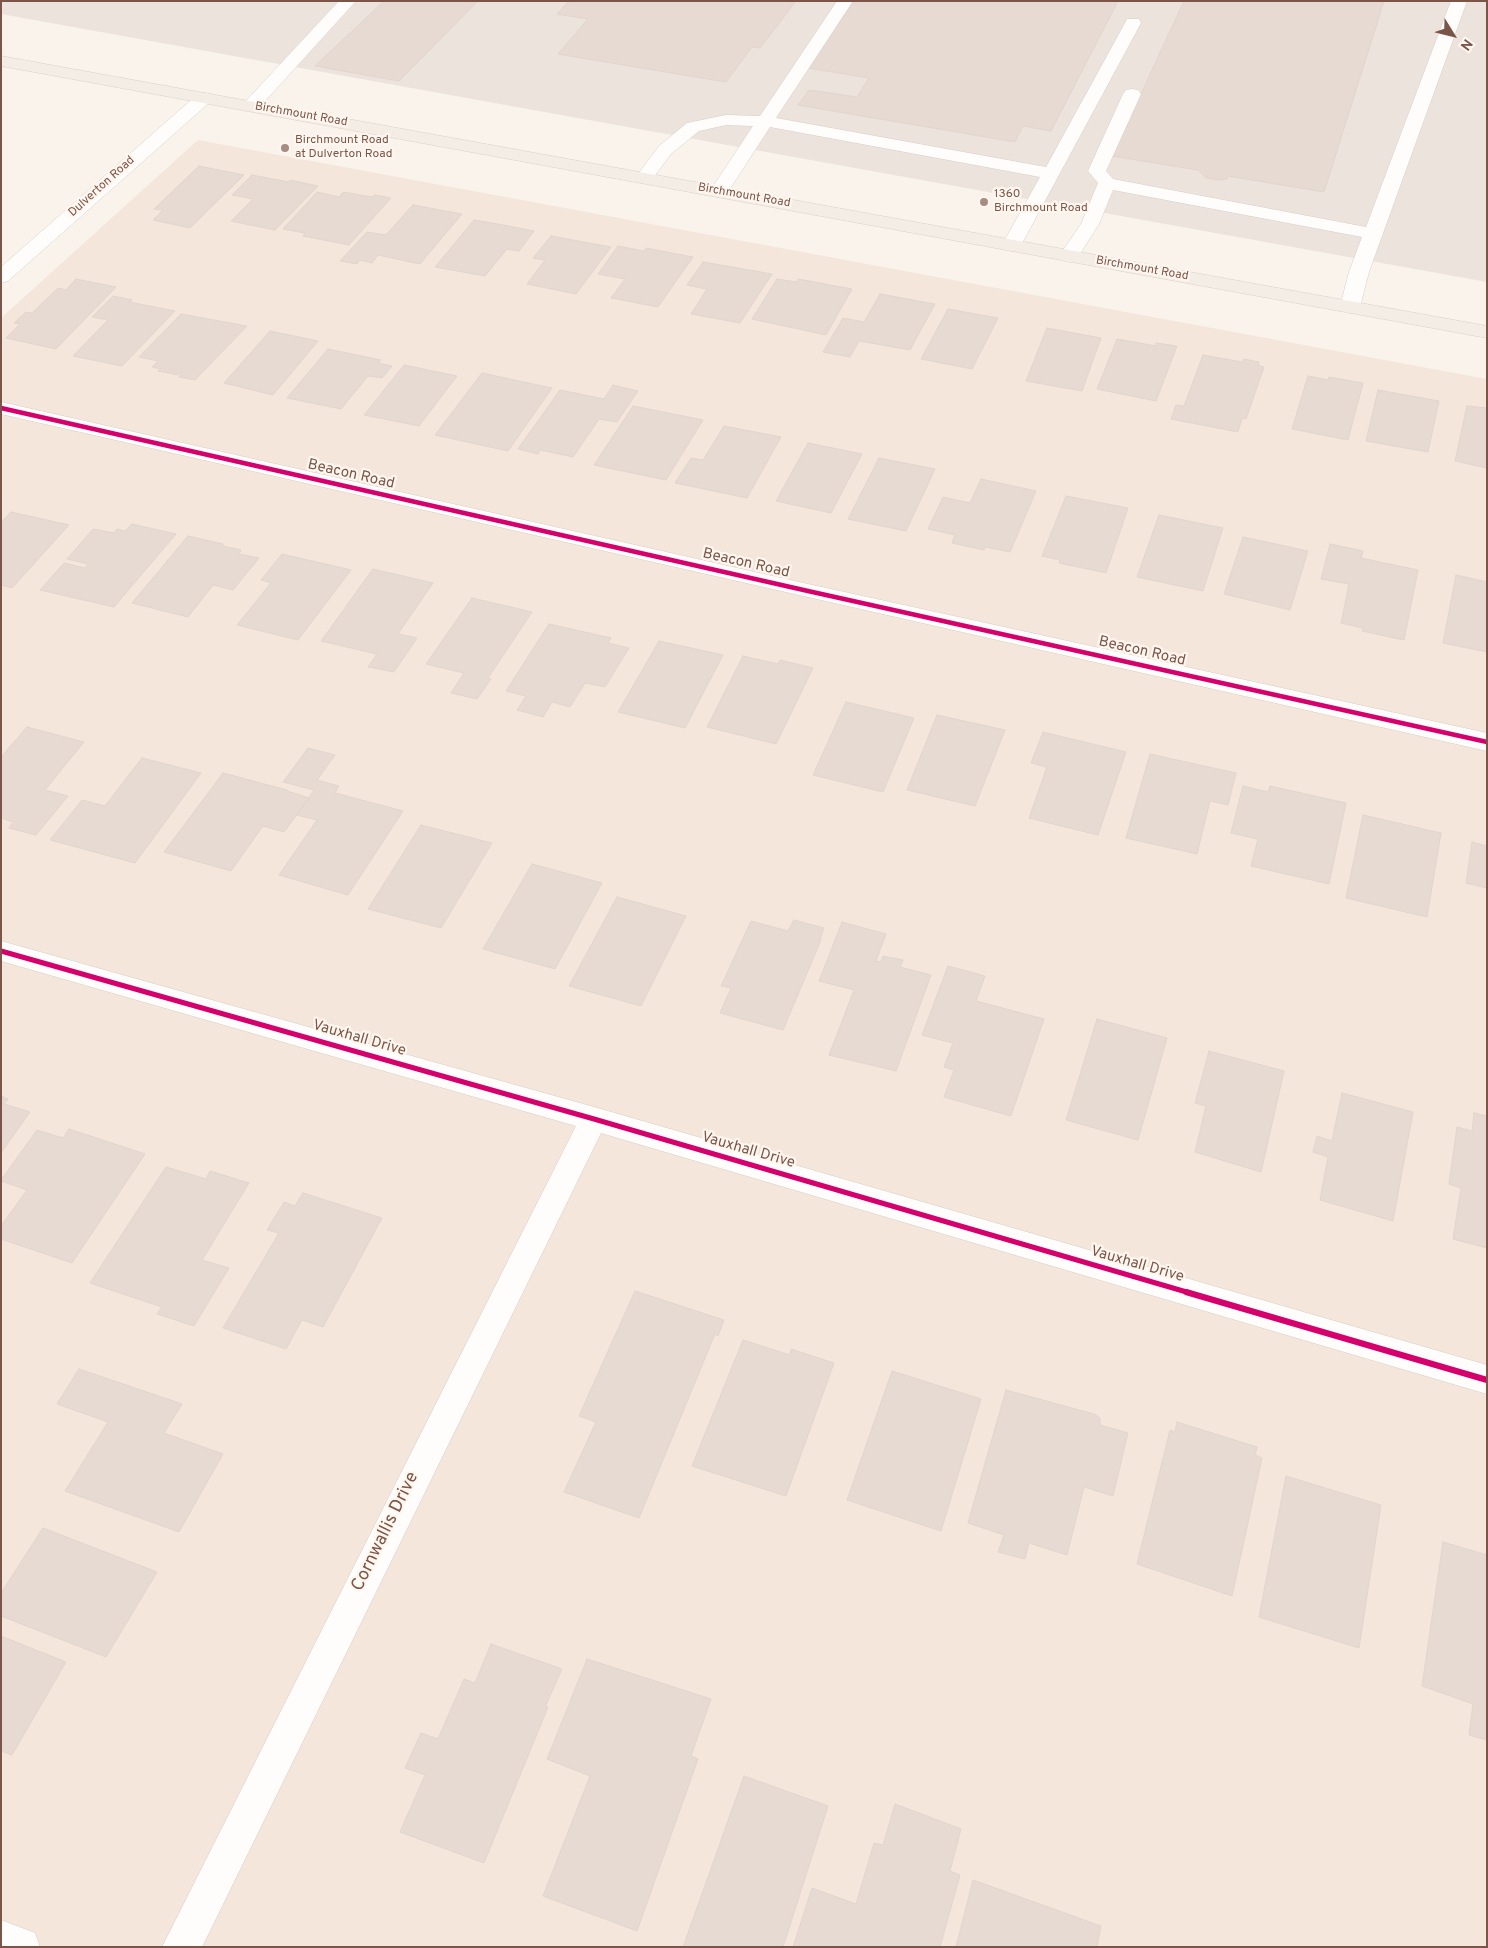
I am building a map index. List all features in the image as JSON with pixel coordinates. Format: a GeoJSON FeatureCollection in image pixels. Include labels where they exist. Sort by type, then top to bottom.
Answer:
{"type":"FeatureCollection","features":[{"type":"Feature","properties":{"kind":"main road","name":"Birchmount Road"},"geometry":{"type":"LineString","coordinates":[[1,61],[1487,332]]}},
{"type":"Feature","properties":{"kind":"street"},"geometry":{"type":"LineString","coordinates":[[251,106],[348,1]]}},
{"type":"Feature","properties":{"kind":"street"},"geometry":{"type":"LineString","coordinates":[[719,191],[846,1]]}},
{"type":"Feature","properties":{"kind":"street"},"geometry":{"type":"LineString","coordinates":[[1350,307],[1359,272],[1459,1]]}},
{"type":"Feature","properties":{"kind":"street"},"geometry":{"type":"LineString","coordinates":[[1012,245],[1132,22]]}},
{"type":"Feature","properties":{"kind":"street"},"geometry":{"type":"LineString","coordinates":[[1132,94],[1098,172],[1107,183],[1374,234]]}},
{"type":"Feature","properties":{"kind":"street","name":"Dulverton Road"},"geometry":{"type":"LineString","coordinates":[[1,277],[204,98]]}},
{"type":"Feature","properties":{"kind":"street"},"geometry":{"type":"LineString","coordinates":[[644,178],[665,150],[693,127],[726,120],[765,121],[1051,173]]}},
{"type":"Feature","properties":{"kind":"street"},"geometry":{"type":"LineString","coordinates":[[1070,256],[1090,224],[1107,183]]}},
{"type":"Feature","properties":{"kind":"street","name":"Beacon Road"},"geometry":{"type":"LineString","coordinates":[[1,408],[808,591],[1487,742]]}},
{"type":"Feature","properties":{"kind":"street","name":"Vauxhall Drive"},"geometry":{"type":"LineString","coordinates":[[1,951],[594,1119],[1487,1380]]}},
{"type":"Feature","properties":{"kind":"street","name":"Cornwallis Drive"},"geometry":{"type":"LineString","coordinates":[[181,1947],[594,1119]]}},
{"type":"Feature","properties":{"kind":"street"},"geometry":{"type":"LineString","coordinates":[[1,1939],[20,1947]]}},
{"type":"Feature","properties":{"kind":"shaded area"},"geometry":{"type":"Polygon","coordinates":[[[1,1],[1487,1],[1487,282],[1,14],[1,1]]]}},
{"type":"Feature","properties":{"kind":"shaded area"},"geometry":{"type":"Polygon","coordinates":[[[198,140],[1487,379],[1487,1947],[1,1947],[1,318],[198,140]]]}},
{"type":"Feature","properties":{"kind":"building"},"geometry":{"type":"Polygon","coordinates":[[[384,1],[478,1],[399,81],[315,66],[384,1]]]}},
{"type":"Feature","properties":{"kind":"building"},"geometry":{"type":"Polygon","coordinates":[[[569,1],[796,1],[760,48],[752,47],[726,82],[558,54],[588,19],[557,14],[569,1]]]}},
{"type":"Feature","properties":{"kind":"building"},"geometry":{"type":"Polygon","coordinates":[[[854,1],[1118,1],[1051,131],[1023,126],[1015,142],[798,105],[809,90],[857,97],[869,78],[808,68],[854,1]]]}},
{"type":"Feature","properties":{"kind":"building"},"geometry":{"type":"Polygon","coordinates":[[[1184,1],[1384,1],[1324,192],[1228,176],[1227,179],[1220,180],[1206,178],[1198,170],[1112,156],[1184,1]]]}},
{"type":"Feature","properties":{"kind":"building"},"geometry":{"type":"Polygon","coordinates":[[[199,166],[244,175],[190,228],[153,220],[163,210],[154,209],[199,166]]]}},
{"type":"Feature","properties":{"kind":"building"},"geometry":{"type":"Polygon","coordinates":[[[252,175],[318,186],[275,230],[231,221],[253,199],[232,195],[252,175]]]}},
{"type":"Feature","properties":{"kind":"building"},"geometry":{"type":"Polygon","coordinates":[[[317,192],[339,197],[343,192],[391,198],[349,245],[303,236],[305,233],[283,229],[317,192]]]}},
{"type":"Feature","properties":{"kind":"building"},"geometry":{"type":"Polygon","coordinates":[[[413,205],[462,214],[420,264],[378,255],[372,263],[360,260],[357,264],[340,261],[367,232],[386,235],[413,205]]]}},
{"type":"Feature","properties":{"kind":"building"},"geometry":{"type":"Polygon","coordinates":[[[474,220],[534,231],[519,251],[507,249],[485,276],[435,267],[474,220]]]}},
{"type":"Feature","properties":{"kind":"building"},"geometry":{"type":"Polygon","coordinates":[[[551,236],[611,247],[576,294],[527,284],[545,260],[533,258],[551,236]]]}},
{"type":"Feature","properties":{"kind":"building"},"geometry":{"type":"Polygon","coordinates":[[[618,246],[644,251],[646,248],[693,257],[658,307],[611,298],[625,279],[598,274],[618,246]]]}},
{"type":"Feature","properties":{"kind":"building"},"geometry":{"type":"Polygon","coordinates":[[[703,262],[772,274],[740,323],[691,314],[707,289],[687,285],[703,262]]]}},
{"type":"Feature","properties":{"kind":"building"},"geometry":{"type":"Polygon","coordinates":[[[76,279],[116,287],[56,349],[6,338],[20,324],[14,323],[26,312],[32,313],[58,288],[66,290],[76,279]]]}},
{"type":"Feature","properties":{"kind":"building"},"geometry":{"type":"Polygon","coordinates":[[[777,279],[797,282],[798,279],[852,289],[826,335],[752,319],[777,279]]]}},
{"type":"Feature","properties":{"kind":"building"},"geometry":{"type":"Polygon","coordinates":[[[880,294],[935,304],[910,350],[859,341],[850,357],[823,352],[843,318],[864,322],[880,294]]]}},
{"type":"Feature","properties":{"kind":"building"},"geometry":{"type":"Polygon","coordinates":[[[113,296],[132,300],[129,302],[175,311],[122,366],[73,356],[108,320],[92,317],[113,296]]]}},
{"type":"Feature","properties":{"kind":"building"},"geometry":{"type":"Polygon","coordinates":[[[948,309],[998,318],[972,369],[921,359],[948,309]]]}},
{"type":"Feature","properties":{"kind":"building"},"geometry":{"type":"Polygon","coordinates":[[[181,314],[247,326],[195,380],[179,377],[182,373],[178,375],[158,371],[161,369],[152,367],[158,361],[139,357],[181,314]]]}},
{"type":"Feature","properties":{"kind":"building"},"geometry":{"type":"Polygon","coordinates":[[[1047,328],[1101,338],[1082,391],[1026,381],[1047,328]]]}},
{"type":"Feature","properties":{"kind":"building"},"geometry":{"type":"Polygon","coordinates":[[[270,331],[318,341],[273,395],[224,383],[270,331]]]}},
{"type":"Feature","properties":{"kind":"building"},"geometry":{"type":"Polygon","coordinates":[[[1117,339],[1156,346],[1156,343],[1177,346],[1156,401],[1097,389],[1117,339]]]}},
{"type":"Feature","properties":{"kind":"building"},"geometry":{"type":"Polygon","coordinates":[[[328,349],[381,360],[378,363],[392,366],[382,378],[368,376],[341,409],[287,398],[328,349]]]}},
{"type":"Feature","properties":{"kind":"building"},"geometry":{"type":"Polygon","coordinates":[[[1203,355],[1242,362],[1244,359],[1259,362],[1258,365],[1264,367],[1246,419],[1242,418],[1238,432],[1171,419],[1176,405],[1184,406],[1203,355]]]}},
{"type":"Feature","properties":{"kind":"building"},"geometry":{"type":"Polygon","coordinates":[[[404,365],[457,376],[419,426],[364,415],[404,365]]]}},
{"type":"Feature","properties":{"kind":"building"},"geometry":{"type":"Polygon","coordinates":[[[482,373],[552,388],[508,451],[435,435],[482,373]]]}},
{"type":"Feature","properties":{"kind":"building"},"geometry":{"type":"Polygon","coordinates":[[[1308,376],[1328,380],[1329,377],[1363,383],[1348,440],[1292,429],[1308,376]]]}},
{"type":"Feature","properties":{"kind":"building"},"geometry":{"type":"Polygon","coordinates":[[[613,385],[638,391],[617,422],[599,419],[573,457],[540,450],[538,454],[518,449],[560,390],[604,399],[613,385]]]}},
{"type":"Feature","properties":{"kind":"building"},"geometry":{"type":"Polygon","coordinates":[[[1378,390],[1439,401],[1428,452],[1366,441],[1378,390]]]}},
{"type":"Feature","properties":{"kind":"building"},"geometry":{"type":"Polygon","coordinates":[[[633,406],[703,420],[666,480],[594,465],[633,406]]]}},
{"type":"Feature","properties":{"kind":"building"},"geometry":{"type":"Polygon","coordinates":[[[1467,406],[1487,408],[1487,468],[1455,461],[1467,406]]]}},
{"type":"Feature","properties":{"kind":"building"},"geometry":{"type":"Polygon","coordinates":[[[724,426],[781,437],[747,498],[675,483],[691,458],[703,460],[724,426]]]}},
{"type":"Feature","properties":{"kind":"building"},"geometry":{"type":"Polygon","coordinates":[[[808,443],[862,454],[831,513],[776,501],[808,443]]]}},
{"type":"Feature","properties":{"kind":"building"},"geometry":{"type":"Polygon","coordinates":[[[879,458],[935,469],[906,531],[848,519],[879,458]]]}},
{"type":"Feature","properties":{"kind":"building"},"geometry":{"type":"Polygon","coordinates":[[[981,479],[1036,491],[1010,552],[985,547],[984,550],[952,543],[955,535],[928,529],[943,497],[970,503],[981,479]]]}},
{"type":"Feature","properties":{"kind":"building"},"geometry":{"type":"Polygon","coordinates":[[[1066,496],[1128,508],[1106,573],[1059,563],[1060,560],[1042,556],[1066,496]]]}},
{"type":"Feature","properties":{"kind":"building"},"geometry":{"type":"Polygon","coordinates":[[[11,512],[69,525],[12,588],[1,585],[1,522],[11,512]]]}},
{"type":"Feature","properties":{"kind":"building"},"geometry":{"type":"Polygon","coordinates":[[[1159,515],[1223,528],[1203,591],[1137,577],[1159,515]]]}},
{"type":"Feature","properties":{"kind":"building"},"geometry":{"type":"Polygon","coordinates":[[[132,524],[176,534],[114,607],[40,590],[64,563],[85,568],[88,564],[67,559],[93,529],[114,533],[117,529],[125,531],[132,524]]]}},
{"type":"Feature","properties":{"kind":"building"},"geometry":{"type":"Polygon","coordinates":[[[188,536],[223,544],[222,546],[241,550],[239,554],[259,558],[233,590],[213,585],[188,617],[132,603],[188,536]]]}},
{"type":"Feature","properties":{"kind":"building"},"geometry":{"type":"Polygon","coordinates":[[[1243,537],[1308,551],[1290,610],[1224,594],[1243,537]]]}},
{"type":"Feature","properties":{"kind":"building"},"geometry":{"type":"Polygon","coordinates":[[[1330,544],[1363,551],[1361,558],[1418,570],[1404,640],[1362,631],[1363,628],[1341,623],[1349,584],[1321,579],[1330,544]]]}},
{"type":"Feature","properties":{"kind":"building"},"geometry":{"type":"Polygon","coordinates":[[[282,554],[351,570],[298,640],[237,625],[271,583],[261,580],[282,554]]]}},
{"type":"Feature","properties":{"kind":"building"},"geometry":{"type":"Polygon","coordinates":[[[373,569],[433,583],[398,634],[417,638],[394,672],[368,667],[377,654],[321,641],[373,569]]]}},
{"type":"Feature","properties":{"kind":"building"},"geometry":{"type":"Polygon","coordinates":[[[1456,575],[1487,582],[1487,652],[1443,643],[1456,575]]]}},
{"type":"Feature","properties":{"kind":"building"},"geometry":{"type":"Polygon","coordinates":[[[472,598],[532,612],[488,678],[491,679],[477,699],[451,693],[464,673],[426,664],[472,598]]]}},
{"type":"Feature","properties":{"kind":"building"},"geometry":{"type":"Polygon","coordinates":[[[549,624],[611,638],[608,643],[629,648],[605,687],[585,683],[570,707],[552,702],[543,717],[517,710],[526,696],[506,691],[549,624]]]}},
{"type":"Feature","properties":{"kind":"building"},"geometry":{"type":"Polygon","coordinates":[[[659,641],[723,655],[685,728],[618,712],[659,641]]]}},
{"type":"Feature","properties":{"kind":"building"},"geometry":{"type":"Polygon","coordinates":[[[743,656],[778,664],[780,660],[813,668],[776,744],[707,727],[743,656]]]}},
{"type":"Feature","properties":{"kind":"building"},"geometry":{"type":"Polygon","coordinates":[[[846,702],[914,718],[883,792],[813,775],[846,702]]]}},
{"type":"Feature","properties":{"kind":"building"},"geometry":{"type":"Polygon","coordinates":[[[937,715],[1005,730],[975,806],[907,790],[937,715]]]}},
{"type":"Feature","properties":{"kind":"building"},"geometry":{"type":"Polygon","coordinates":[[[27,727],[84,742],[45,790],[68,796],[36,835],[9,828],[13,822],[1,818],[1,757],[27,727]]]}},
{"type":"Feature","properties":{"kind":"building"},"geometry":{"type":"Polygon","coordinates":[[[1043,732],[1126,752],[1098,835],[1029,818],[1047,767],[1031,763],[1043,732]]]}},
{"type":"Feature","properties":{"kind":"building"},"geometry":{"type":"Polygon","coordinates":[[[308,748],[335,755],[317,780],[339,786],[335,793],[403,811],[348,895],[279,875],[317,820],[297,815],[314,790],[283,782],[308,748]]]}},
{"type":"Feature","properties":{"kind":"building"},"geometry":{"type":"Polygon","coordinates":[[[1150,754],[1236,773],[1228,805],[1210,801],[1197,854],[1126,838],[1150,754]]]}},
{"type":"Feature","properties":{"kind":"building"},"geometry":{"type":"Polygon","coordinates":[[[142,758],[201,773],[135,863],[50,840],[82,800],[105,806],[142,758]]]}},
{"type":"Feature","properties":{"kind":"building"},"geometry":{"type":"Polygon","coordinates":[[[223,773],[287,790],[309,798],[284,832],[263,826],[231,871],[164,852],[223,773]]]}},
{"type":"Feature","properties":{"kind":"building"},"geometry":{"type":"Polygon","coordinates":[[[1243,786],[1268,792],[1270,786],[1346,803],[1329,884],[1251,866],[1258,839],[1231,833],[1243,786]]]}},
{"type":"Feature","properties":{"kind":"building"},"geometry":{"type":"Polygon","coordinates":[[[1363,815],[1441,833],[1427,917],[1346,898],[1363,815]]]}},
{"type":"Feature","properties":{"kind":"building"},"geometry":{"type":"Polygon","coordinates":[[[421,825],[492,843],[441,928],[368,909],[421,825]]]}},
{"type":"Feature","properties":{"kind":"building"},"geometry":{"type":"Polygon","coordinates":[[[1472,842],[1487,846],[1487,888],[1466,883],[1472,842]]]}},
{"type":"Feature","properties":{"kind":"building"},"geometry":{"type":"Polygon","coordinates":[[[532,864],[602,883],[555,969],[483,949],[532,864]]]}},
{"type":"Feature","properties":{"kind":"building"},"geometry":{"type":"Polygon","coordinates":[[[617,897],[686,916],[641,1006],[569,986],[617,897]]]}},
{"type":"Feature","properties":{"kind":"building"},"geometry":{"type":"Polygon","coordinates":[[[794,920],[824,928],[821,940],[783,1030],[720,1013],[731,988],[721,986],[751,921],[788,931],[794,920]]]}},
{"type":"Feature","properties":{"kind":"building"},"geometry":{"type":"Polygon","coordinates":[[[842,922],[886,934],[876,961],[881,962],[883,956],[903,960],[900,967],[931,975],[896,1071],[829,1055],[854,990],[819,981],[842,922]]]}},
{"type":"Feature","properties":{"kind":"building"},"geometry":{"type":"Polygon","coordinates":[[[948,966],[985,976],[976,1001],[1044,1019],[1011,1116],[944,1097],[954,1070],[944,1067],[953,1043],[922,1035],[948,966]]]}},
{"type":"Feature","properties":{"kind":"building"},"geometry":{"type":"Polygon","coordinates":[[[1097,1019],[1167,1038],[1138,1140],[1066,1120],[1097,1019]]]}},
{"type":"Feature","properties":{"kind":"building"},"geometry":{"type":"Polygon","coordinates":[[[1209,1051],[1284,1071],[1261,1172],[1195,1152],[1206,1106],[1195,1103],[1209,1051]]]}},
{"type":"Feature","properties":{"kind":"building"},"geometry":{"type":"Polygon","coordinates":[[[1342,1093],[1413,1112],[1393,1221],[1320,1200],[1328,1157],[1313,1152],[1317,1136],[1332,1141],[1342,1093]]]}},
{"type":"Feature","properties":{"kind":"building"},"geometry":{"type":"Polygon","coordinates":[[[1,1096],[8,1099],[4,1104],[30,1112],[1,1153],[1,1096]]]}},
{"type":"Feature","properties":{"kind":"building"},"geometry":{"type":"Polygon","coordinates":[[[1474,1113],[1487,1116],[1487,1248],[1453,1239],[1461,1188],[1449,1184],[1457,1127],[1472,1131],[1474,1113]]]}},
{"type":"Feature","properties":{"kind":"building"},"geometry":{"type":"Polygon","coordinates":[[[69,1129],[145,1154],[72,1263],[1,1239],[1,1226],[27,1190],[1,1180],[37,1130],[63,1138],[69,1129]]]}},
{"type":"Feature","properties":{"kind":"building"},"geometry":{"type":"Polygon","coordinates":[[[166,1167],[206,1179],[210,1171],[249,1183],[202,1260],[229,1268],[194,1326],[157,1314],[162,1307],[90,1283],[166,1167]]]}},
{"type":"Feature","properties":{"kind":"building"},"geometry":{"type":"Polygon","coordinates":[[[303,1193],[382,1218],[323,1327],[302,1320],[286,1349],[223,1328],[279,1233],[267,1230],[284,1202],[295,1206],[303,1193]]]}},
{"type":"Feature","properties":{"kind":"building"},"geometry":{"type":"Polygon","coordinates":[[[635,1291],[724,1320],[718,1336],[715,1334],[639,1518],[564,1492],[596,1422],[579,1416],[635,1291]]]}},
{"type":"Feature","properties":{"kind":"building"},"geometry":{"type":"Polygon","coordinates":[[[743,1340],[790,1355],[791,1349],[834,1363],[786,1496],[692,1466],[743,1340]]]}},
{"type":"Feature","properties":{"kind":"building"},"geometry":{"type":"Polygon","coordinates":[[[79,1369],[182,1404],[164,1433],[223,1454],[179,1532],[65,1491],[108,1422],[57,1404],[79,1369]]]}},
{"type":"Feature","properties":{"kind":"building"},"geometry":{"type":"Polygon","coordinates":[[[892,1371],[981,1399],[941,1531],[847,1500],[892,1371]]]}},
{"type":"Feature","properties":{"kind":"building"},"geometry":{"type":"Polygon","coordinates":[[[1006,1390],[1094,1414],[1100,1418],[1100,1425],[1128,1433],[1113,1496],[1084,1487],[1067,1555],[1029,1543],[1025,1559],[998,1552],[1004,1535],[968,1523],[1006,1390]]]}},
{"type":"Feature","properties":{"kind":"building"},"geometry":{"type":"Polygon","coordinates":[[[1177,1422],[1257,1447],[1255,1455],[1262,1458],[1232,1596],[1137,1564],[1170,1430],[1175,1432],[1177,1422]]]}},
{"type":"Feature","properties":{"kind":"building"},"geometry":{"type":"Polygon","coordinates":[[[1286,1476],[1381,1505],[1359,1648],[1259,1617],[1286,1476]]]}},
{"type":"Feature","properties":{"kind":"building"},"geometry":{"type":"Polygon","coordinates":[[[43,1528],[157,1572],[106,1657],[1,1616],[1,1593],[43,1528]]]}},
{"type":"Feature","properties":{"kind":"building"},"geometry":{"type":"Polygon","coordinates":[[[1443,1542],[1487,1555],[1487,1740],[1469,1735],[1473,1704],[1422,1686],[1443,1542]]]}},
{"type":"Feature","properties":{"kind":"building"},"geometry":{"type":"Polygon","coordinates":[[[1,1636],[66,1662],[12,1755],[1,1751],[1,1636]]]}},
{"type":"Feature","properties":{"kind":"building"},"geometry":{"type":"Polygon","coordinates":[[[491,1644],[562,1669],[545,1707],[548,1707],[484,1863],[400,1832],[425,1775],[405,1768],[421,1733],[438,1739],[464,1679],[475,1683],[491,1644]]]}},
{"type":"Feature","properties":{"kind":"building"},"geometry":{"type":"Polygon","coordinates":[[[587,1659],[711,1699],[691,1756],[698,1759],[637,1931],[543,1896],[590,1776],[547,1759],[587,1659]]]}},
{"type":"Feature","properties":{"kind":"building"},"geometry":{"type":"Polygon","coordinates":[[[744,1776],[828,1806],[783,1947],[683,1947],[744,1776]]]}},
{"type":"Feature","properties":{"kind":"building"},"geometry":{"type":"Polygon","coordinates":[[[895,1804],[961,1829],[950,1871],[960,1875],[940,1947],[793,1947],[812,1888],[856,1904],[874,1843],[883,1845],[895,1804]]]}},
{"type":"Feature","properties":{"kind":"building"},"geometry":{"type":"Polygon","coordinates":[[[973,1880],[1101,1926],[1097,1947],[956,1947],[973,1880]]]}},
{"type":"Feature","properties":{"kind":"cycle path"},"geometry":{"type":"LineString","coordinates":[[1,408],[808,591],[1487,742]]}},
{"type":"Feature","properties":{"kind":"cycle path"},"geometry":{"type":"LineString","coordinates":[[1,951],[594,1119],[1487,1380]]}},
{"type":"Feature","properties":{"kind":"place","name":"Birchmount Road at Dulverton Road"},"geometry":{"type":"Point","coordinates":[285,148]}},
{"type":"Feature","properties":{"kind":"place","name":"1360 Birchmount Road"},"geometry":{"type":"Point","coordinates":[984,202]}}]}
